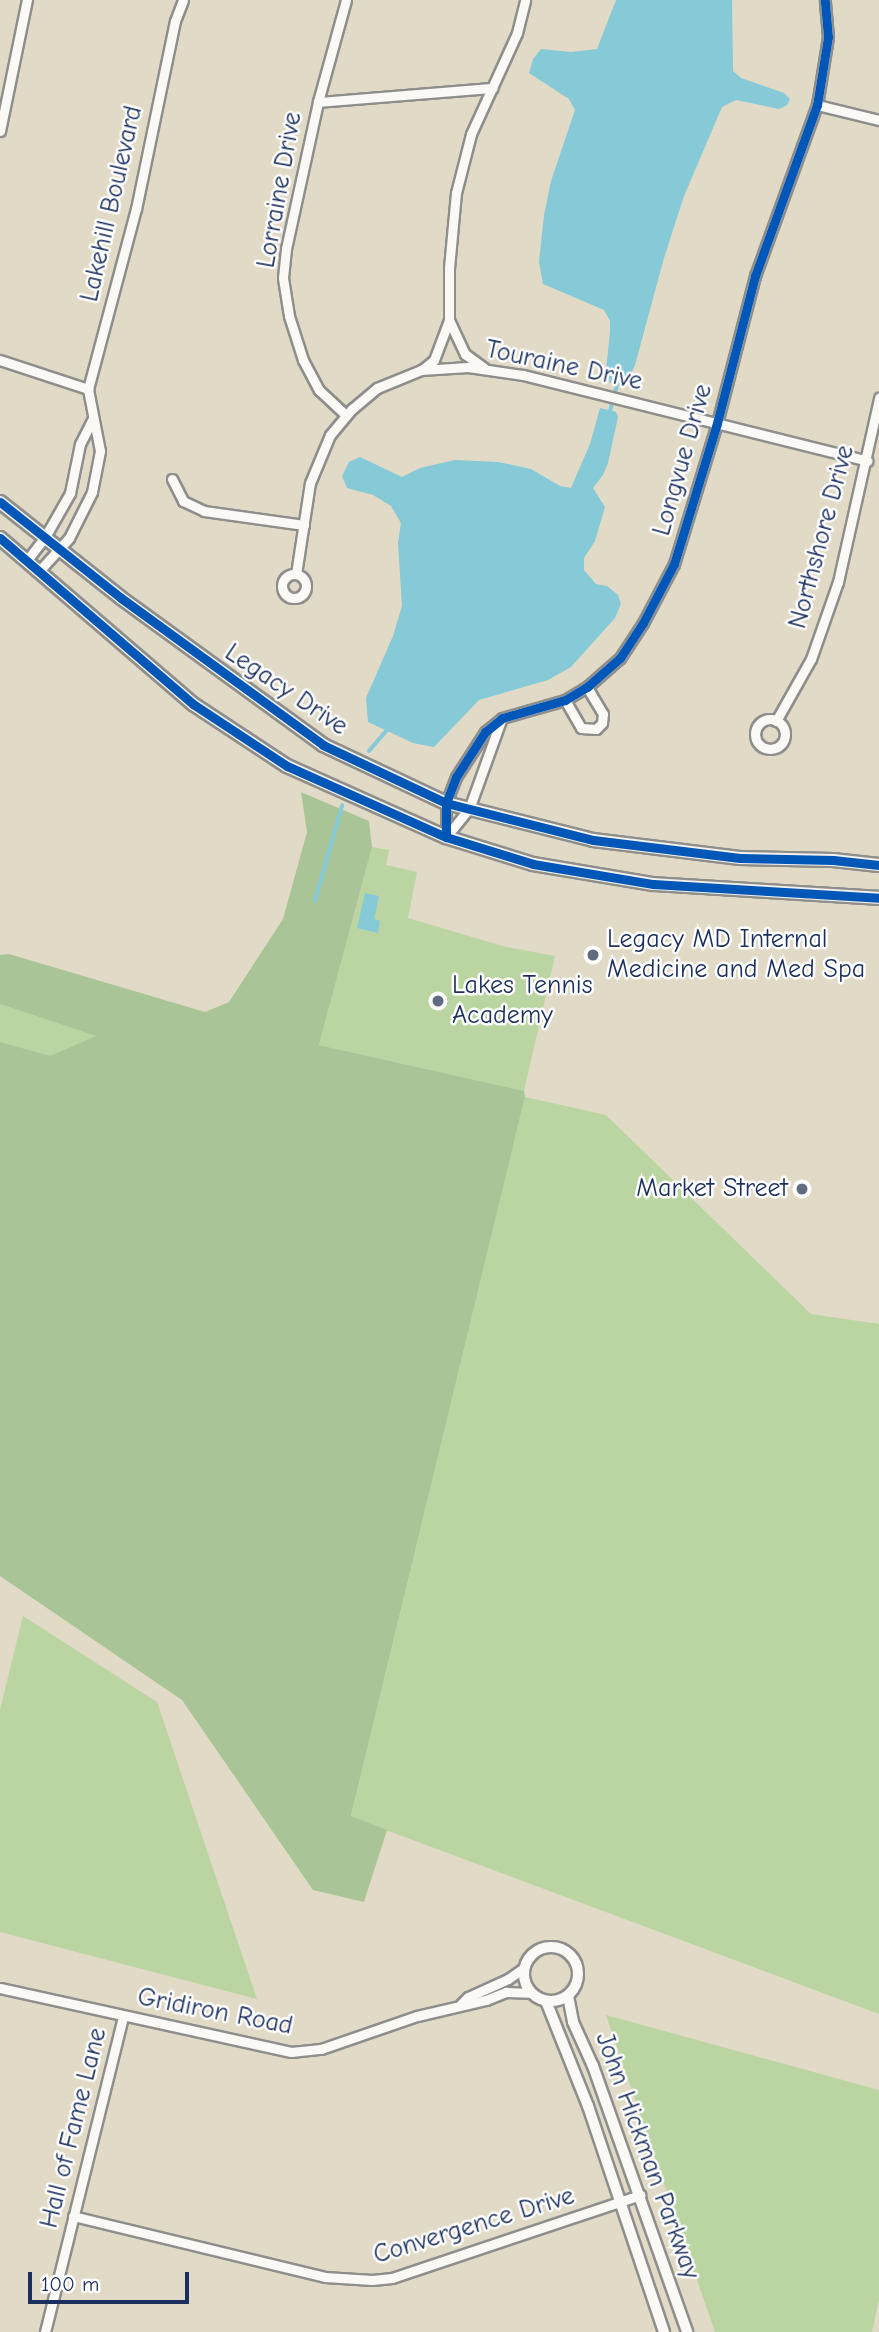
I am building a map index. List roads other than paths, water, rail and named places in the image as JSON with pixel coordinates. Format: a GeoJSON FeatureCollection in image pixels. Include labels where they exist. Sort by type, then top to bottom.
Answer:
{"type":"FeatureCollection","features":[{"type":"Feature","properties":{"kind":"main road","name":"Legacy Drive"},"geometry":{"type":"LineString","coordinates":[[0,502],[121,598],[323,746],[446,803],[593,840],[740,858],[833,860],[879,865]]}},
{"type":"Feature","properties":{"kind":"main road"},"geometry":{"type":"LineString","coordinates":[[0,538],[193,704],[277,760],[446,837],[533,864],[653,884],[879,898]]}},
{"type":"Feature","properties":{"kind":"street"},"geometry":{"type":"LineString","coordinates":[[0,131],[27,0]]}},
{"type":"Feature","properties":{"kind":"street","name":"Lakehill Boulevard"},"geometry":{"type":"LineString","coordinates":[[40,570],[69,538],[92,492],[100,450],[88,389],[136,209],[175,21],[183,0]]}},
{"type":"Feature","properties":{"kind":"street","name":"Lorraine Drive"},"geometry":{"type":"LineString","coordinates":[[346,0],[318,102],[286,249],[284,278],[289,316],[303,360],[319,390],[346,415]]}},
{"type":"Feature","properties":{"kind":"street"},"geometry":{"type":"LineString","coordinates":[[421,370],[434,359],[449,320],[449,268],[456,193],[471,134],[517,33],[525,0]]}},
{"type":"Feature","properties":{"kind":"street","name":"Longvue Drive"},"geometry":{"type":"LineString","coordinates":[[446,837],[446,803],[470,752],[485,732],[502,718],[565,700],[587,687],[620,658],[661,593],[684,539],[755,276],[817,105],[828,37],[825,0]]}},
{"type":"Feature","properties":{"kind":"street"},"geometry":{"type":"LineString","coordinates":[[318,102],[492,88]]}},
{"type":"Feature","properties":{"kind":"street"},"geometry":{"type":"LineString","coordinates":[[817,105],[879,120]]}},
{"type":"Feature","properties":{"kind":"street"},"geometry":{"type":"LineString","coordinates":[[449,320],[465,354],[484,368]]}},
{"type":"Feature","properties":{"kind":"street"},"geometry":{"type":"LineString","coordinates":[[0,360],[88,389]]}},
{"type":"Feature","properties":{"kind":"street","name":"Touraine Drive"},"geometry":{"type":"LineString","coordinates":[[296,574],[316,463],[330,435],[346,415],[377,388],[421,370],[484,368],[633,402],[867,461]]}},
{"type":"Feature","properties":{"kind":"street","name":"Northshore Drive"},"geometry":{"type":"LineString","coordinates":[[776,721],[811,659],[838,582],[879,398]]}},
{"type":"Feature","properties":{"kind":"street"},"geometry":{"type":"LineString","coordinates":[[27,560],[45,537],[70,493],[80,444],[93,418]]}},
{"type":"Feature","properties":{"kind":"street"},"geometry":{"type":"LineString","coordinates":[[172,479],[183,500],[204,511],[304,525]]}},
{"type":"Feature","properties":{"kind":"street"},"geometry":{"type":"LineString","coordinates":[[565,700],[581,728],[596,729],[601,725],[603,714],[587,687]]}},
{"type":"Feature","properties":{"kind":"street"},"geometry":{"type":"LineString","coordinates":[[446,837],[469,809],[502,718]]}},
{"type":"Feature","properties":{"kind":"street"},"geometry":{"type":"LineString","coordinates":[[550,1947],[567,1951],[573,1957],[579,1973],[574,1989],[568,1996],[546,2001],[531,1993],[524,1977],[524,1968],[534,1953],[541,1948],[550,1947]]}},
{"type":"Feature","properties":{"kind":"street","name":"Gridiron Road"},"geometry":{"type":"LineString","coordinates":[[460,2006],[468,1997],[508,1979],[524,1968]]}},
{"type":"Feature","properties":{"kind":"street","name":"Gridiron Road"},"geometry":{"type":"LineString","coordinates":[[0,1988],[291,2052],[321,2049],[417,2016],[506,1992],[531,1993]]}},
{"type":"Feature","properties":{"kind":"street","name":"John Hickman Parkway"},"geometry":{"type":"LineString","coordinates":[[568,1996],[573,2022],[593,2066],[687,2332]]}},
{"type":"Feature","properties":{"kind":"street","name":"John Hickman Parkway"},"geometry":{"type":"LineString","coordinates":[[546,2001],[588,2106],[664,2332]]}},
{"type":"Feature","properties":{"kind":"street","name":"Hall of Fame Lane"},"geometry":{"type":"LineString","coordinates":[[45,2332],[123,2015]]}},
{"type":"Feature","properties":{"kind":"street","name":"Convergence Drive"},"geometry":{"type":"LineString","coordinates":[[74,2216],[325,2277],[372,2280],[391,2278],[640,2195]]}},
{"type":"Feature","properties":{"kind":"water"},"geometry":{"type":"Polygon","coordinates":[[[616,0],[732,0],[733,71],[741,78],[784,93],[790,99],[787,105],[779,109],[736,100],[722,107],[684,196],[635,365],[625,387],[610,383],[606,370],[610,321],[604,310],[543,284],[539,262],[544,215],[551,181],[575,110],[569,99],[529,73],[533,59],[541,49],[571,52],[597,49],[616,0]]]}},
{"type":"Feature","properties":{"kind":"water"},"geometry":{"type":"Polygon","coordinates":[[[600,408],[616,412],[618,417],[608,463],[593,488],[605,507],[595,541],[584,558],[584,570],[596,584],[607,586],[618,595],[621,604],[615,618],[571,667],[548,680],[479,700],[434,747],[413,743],[368,722],[366,698],[393,636],[402,606],[398,543],[401,523],[391,506],[373,495],[347,488],[342,476],[349,462],[360,457],[402,477],[420,468],[455,460],[498,462],[531,469],[560,486],[571,488],[590,444],[600,408]]]}},
{"type":"Feature","properties":{"kind":"water"},"geometry":{"type":"Polygon","coordinates":[[[365,893],[379,896],[374,919],[380,921],[378,933],[357,928],[365,893]]]}},
{"type":"Feature","properties":{"kind":"waterway"},"geometry":{"type":"LineString","coordinates":[[609,415],[618,382]]}},
{"type":"Feature","properties":{"kind":"waterway"},"geometry":{"type":"LineString","coordinates":[[369,751],[388,729]]}},
{"type":"Feature","properties":{"kind":"waterway"},"geometry":{"type":"LineString","coordinates":[[315,901],[342,806]]}},
{"type":"Feature","properties":{"kind":"place","name":"Legacy MD Internal Medicine and Med Spa"},"geometry":{"type":"Point","coordinates":[593,955]}},
{"type":"Feature","properties":{"kind":"place","name":"Lakes Tennis Academy"},"geometry":{"type":"Point","coordinates":[438,1001]}},
{"type":"Feature","properties":{"kind":"place","name":"Market Street"},"geometry":{"type":"Point","coordinates":[802,1189]}}]}
